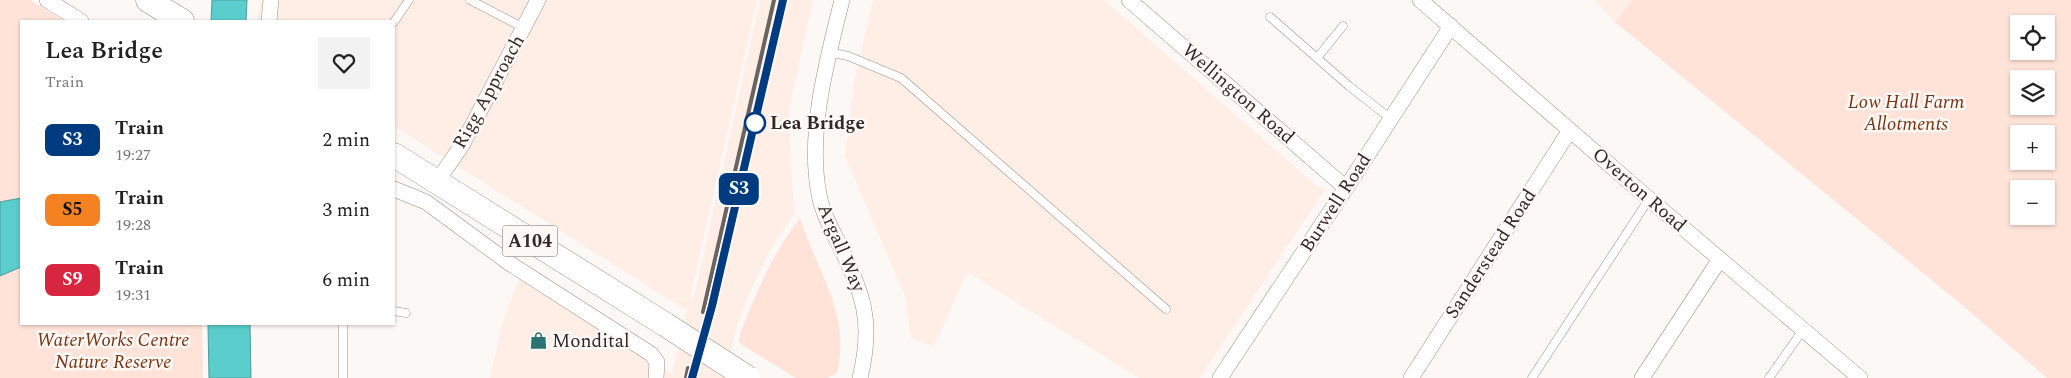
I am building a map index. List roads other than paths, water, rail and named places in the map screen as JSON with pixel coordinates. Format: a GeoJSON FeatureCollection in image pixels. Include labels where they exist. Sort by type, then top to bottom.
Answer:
{"type":"FeatureCollection","features":[{"type":"Feature","properties":{"kind":"main road"},"geometry":{"type":"LineString","coordinates":[[148,0],[180,20]]}},
{"type":"Feature","properties":{"kind":"main road","name":"A104"},"geometry":{"type":"LineString","coordinates":[[395,156],[748,378]]}},
{"type":"Feature","properties":{"kind":"street"},"geometry":{"type":"LineString","coordinates":[[47,0],[79,20]]}},
{"type":"Feature","properties":{"kind":"street"},"geometry":{"type":"LineString","coordinates":[[269,20],[271,0]]}},
{"type":"Feature","properties":{"kind":"street","name":"Rigg Approach"},"geometry":{"type":"LineString","coordinates":[[436,183],[462,144],[538,0]]}},
{"type":"Feature","properties":{"kind":"street","name":"Argall Way"},"geometry":{"type":"LineString","coordinates":[[842,0],[829,52],[817,132],[816,179],[826,219],[863,301],[867,321],[866,343],[860,378]]}},
{"type":"Feature","properties":{"kind":"street","name":"Wellington Road"},"geometry":{"type":"LineString","coordinates":[[1129,0],[1346,188]]}},
{"type":"Feature","properties":{"kind":"street","name":"Overton Road"},"geometry":{"type":"LineString","coordinates":[[1420,0],[1720,260],[1860,378]]}},
{"type":"Feature","properties":{"kind":"street","name":"Burwell Road"},"geometry":{"type":"LineString","coordinates":[[1220,378],[1451,26]]}},
{"type":"Feature","properties":{"kind":"street","name":"Sanderstead Road"},"geometry":{"type":"LineString","coordinates":[[1411,378],[1570,130]]}},
{"type":"Feature","properties":{"kind":"street"},"geometry":{"type":"LineString","coordinates":[[395,190],[426,202],[509,263],[651,354],[657,362],[656,378]]}},
{"type":"Feature","properties":{"kind":"street"},"geometry":{"type":"LineString","coordinates":[[1642,378],[1720,260]]}},
{"type":"Feature","properties":{"kind":"lane"},"geometry":{"type":"LineString","coordinates":[[395,21],[409,0]]}},
{"type":"Feature","properties":{"kind":"lane"},"geometry":{"type":"LineString","coordinates":[[470,0],[524,28]]}},
{"type":"Feature","properties":{"kind":"lane"},"geometry":{"type":"LineString","coordinates":[[1270,17],[1348,86],[1391,119]]}},
{"type":"Feature","properties":{"kind":"lane"},"geometry":{"type":"LineString","coordinates":[[1317,58],[1343,26]]}},
{"type":"Feature","properties":{"kind":"lane"},"geometry":{"type":"LineString","coordinates":[[829,52],[848,56],[901,78],[1166,309]]}},
{"type":"Feature","properties":{"kind":"lane"},"geometry":{"type":"LineString","coordinates":[[1532,378],[1649,199]]}},
{"type":"Feature","properties":{"kind":"lane"},"geometry":{"type":"LineString","coordinates":[[395,311],[406,313]]}},
{"type":"Feature","properties":{"kind":"lane"},"geometry":{"type":"LineString","coordinates":[[343,325],[343,378]]}},
{"type":"Feature","properties":{"kind":"lane"},"geometry":{"type":"LineString","coordinates":[[1769,378],[1803,330]]}},
{"type":"Feature","properties":{"kind":"water"},"geometry":{"type":"Polygon","coordinates":[[[212,0],[247,0],[246,20],[211,20],[212,0]]]}},
{"type":"Feature","properties":{"kind":"water"},"geometry":{"type":"Polygon","coordinates":[[[20,198],[20,267],[0,276],[0,202],[20,198]]]}},
{"type":"Feature","properties":{"kind":"water"},"geometry":{"type":"Polygon","coordinates":[[[208,325],[250,325],[251,378],[209,378],[208,325]]]}},
{"type":"Feature","properties":{"kind":"railway"},"geometry":{"type":"LineString","coordinates":[[703,312],[774,0]]}},
{"type":"Feature","properties":{"kind":"railway"},"geometry":{"type":"LineString","coordinates":[[709,316],[783,0]]}},
{"type":"Feature","properties":{"kind":"railway"},"geometry":{"type":"LineString","coordinates":[[686,378],[688,368]]}},
{"type":"Feature","properties":{"kind":"train","name":"S3"},"geometry":{"type":"LineString","coordinates":[[692,378],[712,306],[783,0]]}},
{"type":"Feature","properties":{"kind":"place","name":"Lea Bridge"},"geometry":{"type":"Point","coordinates":[755,123]}},
{"type":"Feature","properties":{"kind":"place","name":"Mondital"},"geometry":{"type":"Point","coordinates":[538,341]}},
{"type":"Feature","properties":{"kind":"park label","name":"Low Hall Farm Allotments"},"geometry":{"type":"Point","coordinates":[1906,113]}},
{"type":"Feature","properties":{"kind":"park label","name":"WaterWorks Centre Nature Reserve"},"geometry":{"type":"Point","coordinates":[113,351]}}]}
